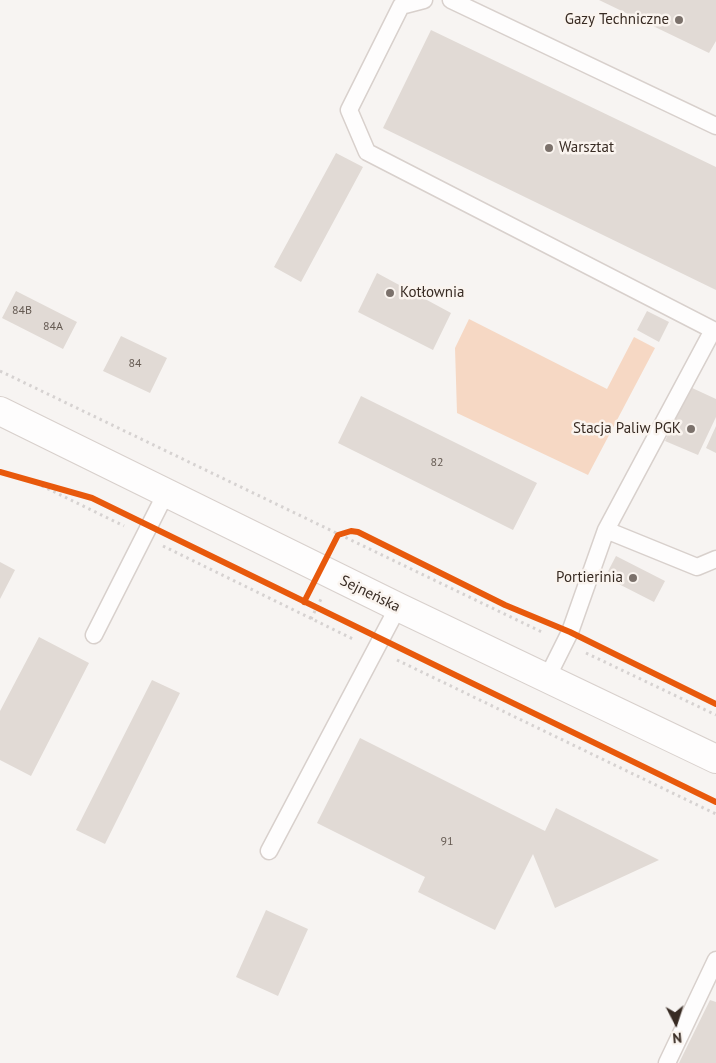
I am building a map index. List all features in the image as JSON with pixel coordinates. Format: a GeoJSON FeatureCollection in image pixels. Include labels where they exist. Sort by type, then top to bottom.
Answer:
{"type":"FeatureCollection","features":[{"type":"Feature","properties":{"kind":"main road","name":"Sejneńska"},"geometry":{"type":"LineString","coordinates":[[0,411],[398,608],[716,759]]}},
{"type":"Feature","properties":{"kind":"lane"},"geometry":{"type":"LineString","coordinates":[[424,0],[401,6],[349,110],[367,152],[715,331],[606,530],[565,642],[547,678]]}},
{"type":"Feature","properties":{"kind":"lane"},"geometry":{"type":"LineString","coordinates":[[451,0],[716,126]]}},
{"type":"Feature","properties":{"kind":"lane"},"geometry":{"type":"LineString","coordinates":[[94,634],[166,493]]}},
{"type":"Feature","properties":{"kind":"lane"},"geometry":{"type":"LineString","coordinates":[[606,530],[697,567],[716,559]]}},
{"type":"Feature","properties":{"kind":"lane"},"geometry":{"type":"LineString","coordinates":[[269,850],[398,608]]}},
{"type":"Feature","properties":{"kind":"lane"},"geometry":{"type":"LineString","coordinates":[[667,1063],[716,960]]}},
{"type":"Feature","properties":{"kind":"path"},"geometry":{"type":"LineString","coordinates":[[0,371],[716,715]]}},
{"type":"Feature","properties":{"kind":"path"},"geometry":{"type":"LineString","coordinates":[[30,480],[74,493]]}},
{"type":"Feature","properties":{"kind":"path"},"geometry":{"type":"LineString","coordinates":[[320,569],[338,535],[351,531]]}},
{"type":"Feature","properties":{"kind":"path"},"geometry":{"type":"LineString","coordinates":[[310,605],[325,612]]}},
{"type":"Feature","properties":{"kind":"shaded area"},"geometry":{"type":"Polygon","coordinates":[[[469,319],[607,389],[634,337],[655,348],[588,475],[457,413],[455,348],[469,319]]]}},
{"type":"Feature","properties":{"kind":"building","name":"Gazy Techniczne"},"geometry":{"type":"Polygon","coordinates":[[[599,0],[716,0],[716,41],[709,53],[599,0]]]}},
{"type":"Feature","properties":{"kind":"building","name":"Warsztat"},"geometry":{"type":"Polygon","coordinates":[[[431,30],[716,167],[716,290],[383,128],[431,30]]]}},
{"type":"Feature","properties":{"kind":"building"},"geometry":{"type":"Polygon","coordinates":[[[336,153],[363,167],[301,282],[274,267],[336,153]]]}},
{"type":"Feature","properties":{"kind":"building","name":"Kotłownia"},"geometry":{"type":"Polygon","coordinates":[[[377,273],[451,313],[433,350],[358,312],[377,273]]]}},
{"type":"Feature","properties":{"kind":"building"},"geometry":{"type":"Polygon","coordinates":[[[16,291],[77,322],[63,349],[2,318],[16,291]]]}},
{"type":"Feature","properties":{"kind":"building"},"geometry":{"type":"Polygon","coordinates":[[[647,311],[669,322],[659,342],[637,330],[647,311]]]}},
{"type":"Feature","properties":{"kind":"building"},"geometry":{"type":"Polygon","coordinates":[[[121,336],[167,358],[150,393],[103,371],[121,336]]]}},
{"type":"Feature","properties":{"kind":"building","name":"Stacja Paliw PGK"},"geometry":{"type":"Polygon","coordinates":[[[690,387],[716,399],[716,417],[698,455],[665,441],[690,387]]]}},
{"type":"Feature","properties":{"kind":"building"},"geometry":{"type":"Polygon","coordinates":[[[361,396],[537,483],[513,530],[338,443],[361,396]]]}},
{"type":"Feature","properties":{"kind":"building"},"geometry":{"type":"Polygon","coordinates":[[[716,426],[716,453],[706,448],[716,426]]]}},
{"type":"Feature","properties":{"kind":"building","name":"Portierinia"},"geometry":{"type":"Polygon","coordinates":[[[616,556],[665,581],[654,602],[605,577],[616,556]]]}},
{"type":"Feature","properties":{"kind":"building"},"geometry":{"type":"Polygon","coordinates":[[[0,562],[15,570],[0,599],[0,562]]]}},
{"type":"Feature","properties":{"kind":"building"},"geometry":{"type":"Polygon","coordinates":[[[39,637],[89,663],[31,776],[0,760],[0,711],[39,637]]]}},
{"type":"Feature","properties":{"kind":"building"},"geometry":{"type":"Polygon","coordinates":[[[152,680],[180,693],[105,844],[76,830],[152,680]]]}},
{"type":"Feature","properties":{"kind":"building"},"geometry":{"type":"Polygon","coordinates":[[[360,738],[545,831],[556,808],[659,860],[555,908],[533,854],[495,930],[418,892],[425,877],[317,823],[360,738]]]}},
{"type":"Feature","properties":{"kind":"building"},"geometry":{"type":"Polygon","coordinates":[[[266,910],[308,929],[278,996],[236,977],[266,910]]]}},
{"type":"Feature","properties":{"kind":"building"},"geometry":{"type":"Polygon","coordinates":[[[710,1000],[716,1002],[716,1063],[679,1063],[710,1000]]]}},
{"type":"Feature","properties":{"kind":"cycle path"},"geometry":{"type":"LineString","coordinates":[[0,472],[92,498],[716,802]]}},
{"type":"Feature","properties":{"kind":"cycle path"},"geometry":{"type":"LineString","coordinates":[[304,602],[338,535],[351,531],[358,532],[505,605],[570,632],[716,704]]}},
{"type":"Feature","properties":{"kind":"place","name":"Gazy Techniczne"},"geometry":{"type":"Point","coordinates":[679,20]}},
{"type":"Feature","properties":{"kind":"place","name":"Warsztat"},"geometry":{"type":"Point","coordinates":[549,148]}},
{"type":"Feature","properties":{"kind":"place","name":"Kotłownia"},"geometry":{"type":"Point","coordinates":[390,293]}},
{"type":"Feature","properties":{"kind":"place","name":"Stacja Paliw PGK"},"geometry":{"type":"Point","coordinates":[691,429]}},
{"type":"Feature","properties":{"kind":"place","name":"Portierinia"},"geometry":{"type":"Point","coordinates":[633,578]}}]}
